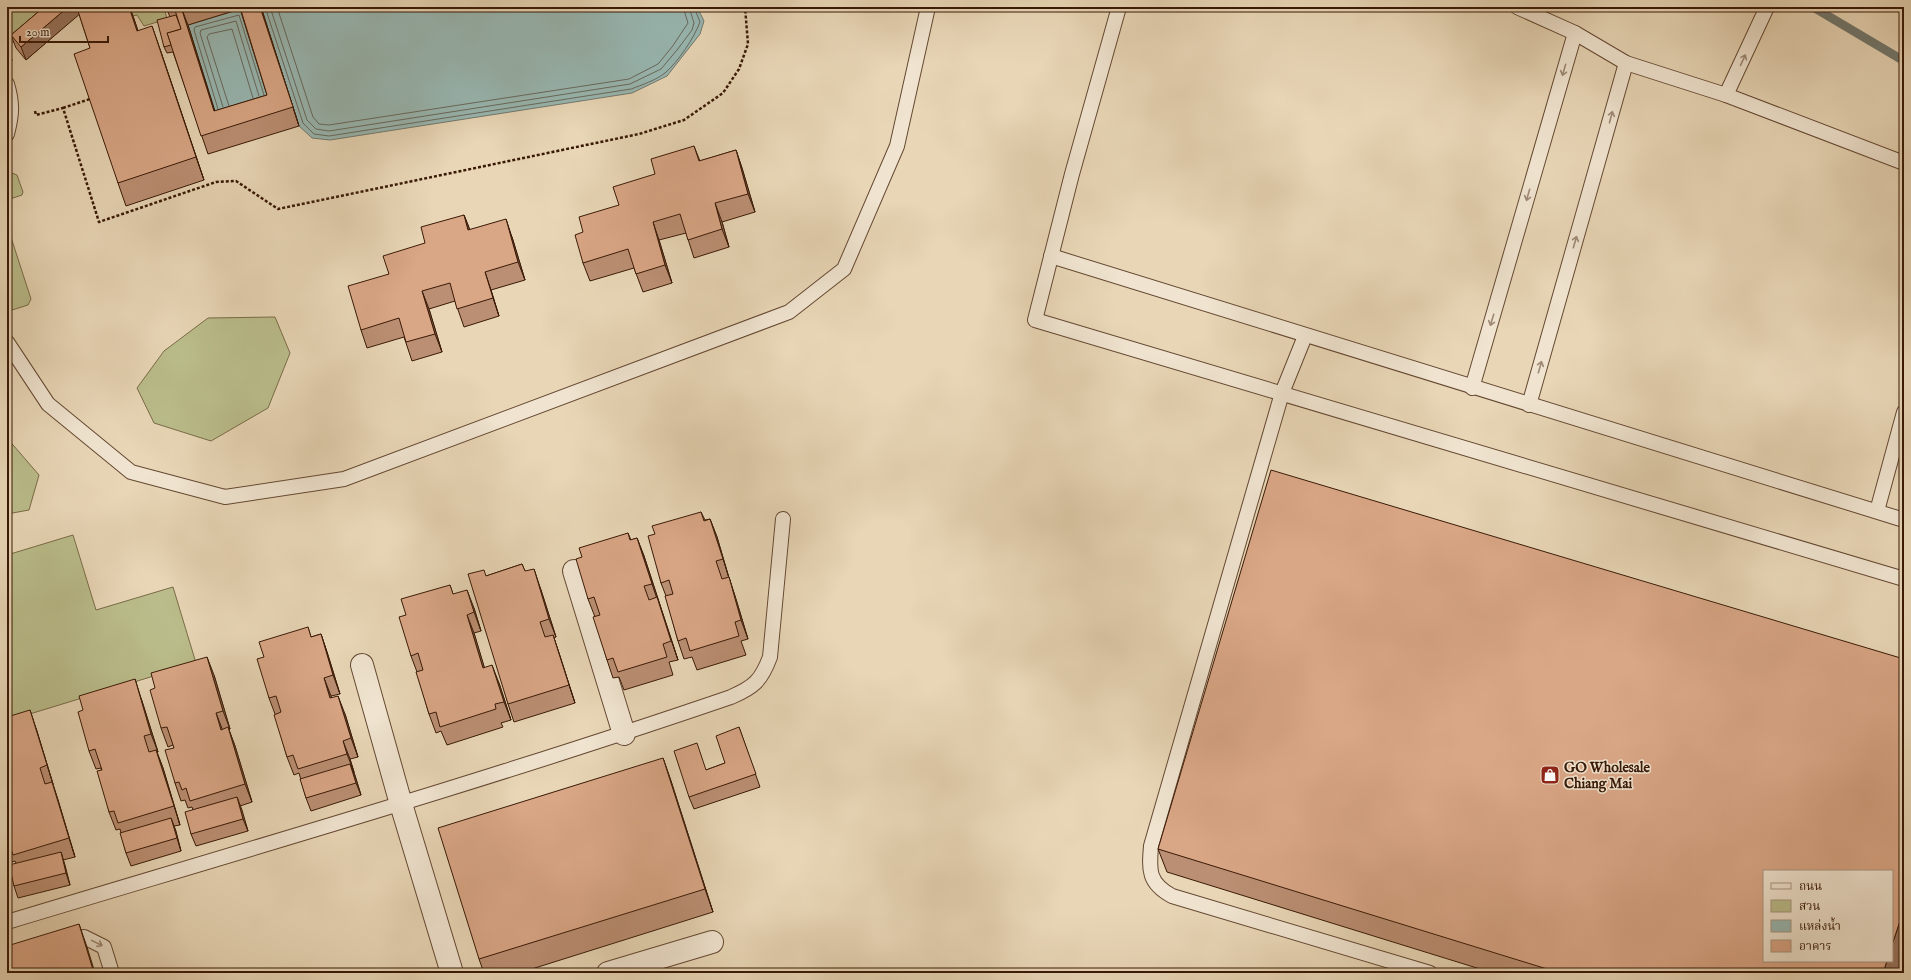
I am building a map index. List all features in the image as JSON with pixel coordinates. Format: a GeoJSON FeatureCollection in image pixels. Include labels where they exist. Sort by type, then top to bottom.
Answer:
{"type":"FeatureCollection","features":[{"type":"Feature","properties":{"kind":"street"},"geometry":{"type":"LineString","coordinates":[[574,571],[624,734]]}},
{"type":"Feature","properties":{"kind":"street"},"geometry":{"type":"LineString","coordinates":[[362,665],[401,804],[452,973]]}},
{"type":"Feature","properties":{"kind":"street"},"geometry":{"type":"LineString","coordinates":[[608,973],[712,942]]}},
{"type":"Feature","properties":{"kind":"lane"},"geometry":{"type":"LineString","coordinates":[[7,342],[48,404],[131,472],[225,497],[344,479],[789,312],[844,269],[898,146],[928,7]]}},
{"type":"Feature","properties":{"kind":"lane"},"geometry":{"type":"LineString","coordinates":[[1119,7],[1072,174],[1035,320],[1904,578]]}},
{"type":"Feature","properties":{"kind":"lane"},"geometry":{"type":"LineString","coordinates":[[1516,7],[1574,33],[1626,63],[1726,95],[1904,163]]}},
{"type":"Feature","properties":{"kind":"lane"},"geometry":{"type":"LineString","coordinates":[[1726,95],[1765,11]]}},
{"type":"Feature","properties":{"kind":"lane"},"geometry":{"type":"LineString","coordinates":[[1472,388],[1574,33]]}},
{"type":"Feature","properties":{"kind":"lane"},"geometry":{"type":"LineString","coordinates":[[1529,405],[1626,63]]}},
{"type":"Feature","properties":{"kind":"lane"},"geometry":{"type":"LineString","coordinates":[[7,84],[11,98],[12,116],[7,134]]}},
{"type":"Feature","properties":{"kind":"lane"},"geometry":{"type":"LineString","coordinates":[[1051,256],[1472,388],[1904,520]]}},
{"type":"Feature","properties":{"kind":"lane"},"geometry":{"type":"LineString","coordinates":[[1305,336],[1282,393],[1151,846],[1150,874],[1158,886],[1172,896],[1430,973]]}},
{"type":"Feature","properties":{"kind":"lane"},"geometry":{"type":"LineString","coordinates":[[1877,511],[1904,412]]}},
{"type":"Feature","properties":{"kind":"lane"},"geometry":{"type":"LineString","coordinates":[[7,922],[401,804],[624,734],[732,697],[748,690],[758,682],[770,657],[783,519]]}},
{"type":"Feature","properties":{"kind":"lane"},"geometry":{"type":"LineString","coordinates":[[49,947],[84,937],[104,947],[112,973]]}},
{"type":"Feature","properties":{"kind":"path"},"geometry":{"type":"LineString","coordinates":[[63,108],[100,222],[216,182],[236,181],[278,209],[639,134],[684,120],[723,93],[739,69],[748,44],[745,7]]}},
{"type":"Feature","properties":{"kind":"path"},"geometry":{"type":"LineString","coordinates":[[7,56],[12,62]]}},
{"type":"Feature","properties":{"kind":"path"},"geometry":{"type":"LineString","coordinates":[[33,104],[36,115],[90,99]]}},
{"type":"Feature","properties":{"kind":"green space"},"geometry":{"type":"Polygon","coordinates":[[[7,7],[57,7],[16,44],[7,39],[7,7]]]}},
{"type":"Feature","properties":{"kind":"green space"},"geometry":{"type":"Polygon","coordinates":[[[102,7],[164,7],[167,19],[144,26],[137,15],[108,21],[102,7]]]}},
{"type":"Feature","properties":{"kind":"green space"},"geometry":{"type":"Polygon","coordinates":[[[12,173],[17,175],[23,192],[22,195],[7,200],[7,175],[12,173]]]}},
{"type":"Feature","properties":{"kind":"green space"},"geometry":{"type":"Polygon","coordinates":[[[7,225],[31,299],[28,305],[12,310],[7,303],[7,225]]]}},
{"type":"Feature","properties":{"kind":"green space"},"geometry":{"type":"Polygon","coordinates":[[[275,317],[290,353],[268,408],[211,441],[154,423],[137,388],[164,351],[208,318],[275,317]]]}},
{"type":"Feature","properties":{"kind":"green space"},"geometry":{"type":"Polygon","coordinates":[[[7,438],[39,475],[29,510],[7,514],[7,438]]]}},
{"type":"Feature","properties":{"kind":"green space"},"geometry":{"type":"Polygon","coordinates":[[[73,535],[96,610],[173,587],[196,663],[7,721],[7,555],[73,535]]]}},
{"type":"Feature","properties":{"kind":"water"},"geometry":{"type":"Polygon","coordinates":[[[261,7],[697,7],[704,21],[700,34],[667,76],[632,93],[330,140],[312,138],[299,126],[261,7]]]}},
{"type":"Feature","properties":{"kind":"water"},"geometry":{"type":"Polygon","coordinates":[[[241,9],[274,113],[220,129],[188,25],[241,9]]]}},
{"type":"Feature","properties":{"kind":"building"},"geometry":{"type":"Polygon","coordinates":[[[44,7],[68,7],[21,47],[11,35],[44,7]]]}},
{"type":"Feature","properties":{"kind":"building"},"geometry":{"type":"Polygon","coordinates":[[[91,7],[129,7],[137,31],[152,26],[196,157],[118,183],[74,54],[90,48],[78,11],[91,7]]]}},
{"type":"Feature","properties":{"kind":"building"},"geometry":{"type":"Polygon","coordinates":[[[174,7],[181,7],[214,111],[267,95],[240,7],[260,7],[293,107],[201,136],[167,33],[181,29],[174,7]]]}},
{"type":"Feature","properties":{"kind":"building"},"geometry":{"type":"Polygon","coordinates":[[[176,15],[181,29],[167,33],[171,45],[164,47],[157,20],[176,15]]]}},
{"type":"Feature","properties":{"kind":"building"},"geometry":{"type":"Polygon","coordinates":[[[694,146],[699,161],[736,150],[748,194],[715,203],[722,229],[688,240],[680,214],[653,222],[665,265],[636,274],[628,249],[583,263],[575,235],[583,232],[579,217],[619,205],[613,187],[655,174],[651,159],[694,146]]]}},
{"type":"Feature","properties":{"kind":"building"},"geometry":{"type":"Polygon","coordinates":[[[464,215],[468,230],[506,219],[518,262],[485,272],[493,298],[457,309],[450,283],[422,291],[435,334],[406,342],[399,318],[361,330],[348,286],[389,274],[383,256],[425,243],[421,227],[464,215]]]}},
{"type":"Feature","properties":{"kind":"building","name":"GO Wholesale Chiang Mai"},"geometry":{"type":"Polygon","coordinates":[[[1271,470],[1904,659],[1904,909],[1893,942],[1893,870],[1763,870],[1763,962],[1887,962],[1883,973],[1560,973],[1158,849],[1271,470]]]}},
{"type":"Feature","properties":{"kind":"building"},"geometry":{"type":"Polygon","coordinates":[[[701,512],[704,521],[710,519],[723,559],[716,561],[722,579],[729,577],[741,620],[735,622],[739,636],[690,651],[686,638],[678,641],[665,596],[673,594],[669,580],[661,583],[648,536],[655,534],[652,526],[701,512]]]}},
{"type":"Feature","properties":{"kind":"building"},"geometry":{"type":"Polygon","coordinates":[[[628,533],[630,540],[637,538],[652,584],[644,586],[649,600],[657,597],[671,641],[663,644],[667,657],[618,672],[613,658],[607,660],[593,617],[600,615],[594,597],[588,599],[576,559],[582,557],[579,548],[628,533]]]}},
{"type":"Feature","properties":{"kind":"building"},"geometry":{"type":"Polygon","coordinates":[[[522,564],[525,571],[534,569],[549,619],[540,622],[545,637],[553,635],[569,685],[508,704],[468,574],[484,570],[486,576],[522,564]]]}},
{"type":"Feature","properties":{"kind":"building"},"geometry":{"type":"Polygon","coordinates":[[[450,585],[453,594],[467,590],[474,612],[467,615],[483,668],[492,665],[504,702],[495,704],[496,709],[440,727],[436,712],[429,714],[416,672],[423,670],[418,653],[411,656],[399,617],[406,615],[401,599],[450,585]]]}},
{"type":"Feature","properties":{"kind":"building"},"geometry":{"type":"Polygon","coordinates":[[[308,627],[311,637],[321,634],[333,675],[324,678],[330,698],[338,696],[351,738],[343,741],[347,754],[298,769],[293,755],[287,757],[274,715],[281,712],[276,696],[269,698],[257,659],[264,657],[259,642],[308,627]]]}},
{"type":"Feature","properties":{"kind":"building"},"geometry":{"type":"Polygon","coordinates":[[[207,657],[223,711],[216,713],[221,730],[228,727],[245,784],[190,801],[186,788],[182,790],[179,782],[175,783],[165,750],[174,748],[167,727],[161,728],[150,690],[155,688],[151,673],[207,657]]]}},
{"type":"Feature","properties":{"kind":"building"},"geometry":{"type":"Polygon","coordinates":[[[135,679],[151,734],[144,736],[149,752],[156,750],[174,806],[118,823],[114,811],[109,812],[97,771],[102,770],[95,749],[89,751],[78,712],[83,710],[79,696],[135,679]]]}},
{"type":"Feature","properties":{"kind":"building"},"geometry":{"type":"Polygon","coordinates":[[[30,710],[47,765],[40,768],[45,784],[52,782],[69,838],[13,855],[9,843],[7,843],[7,717],[30,710]]]}},
{"type":"Feature","properties":{"kind":"building"},"geometry":{"type":"Polygon","coordinates":[[[739,727],[756,774],[689,797],[674,751],[697,743],[706,770],[725,763],[716,736],[739,727]]]}},
{"type":"Feature","properties":{"kind":"building"},"geometry":{"type":"Polygon","coordinates":[[[663,758],[705,889],[479,959],[438,828],[663,758]]]}},
{"type":"Feature","properties":{"kind":"building"},"geometry":{"type":"Polygon","coordinates":[[[350,764],[356,783],[306,798],[300,779],[350,764]]]}},
{"type":"Feature","properties":{"kind":"building"},"geometry":{"type":"Polygon","coordinates":[[[237,797],[243,819],[191,834],[185,812],[237,797]]]}},
{"type":"Feature","properties":{"kind":"building"},"geometry":{"type":"Polygon","coordinates":[[[171,818],[177,838],[126,853],[120,833],[171,818]]]}},
{"type":"Feature","properties":{"kind":"building"},"geometry":{"type":"Polygon","coordinates":[[[61,852],[66,873],[14,886],[9,865],[61,852]]]}},
{"type":"Feature","properties":{"kind":"building"},"geometry":{"type":"Polygon","coordinates":[[[79,924],[94,973],[7,973],[7,946],[79,924]]]}},
{"type":"Feature","properties":{"kind":"waterway"},"geometry":{"type":"LineString","coordinates":[[1813,7],[1904,61]]}},
{"type":"Feature","properties":{"kind":"place","name":"GO Wholesale Chiang Mai"},"geometry":{"type":"Point","coordinates":[1550,775]}}]}
